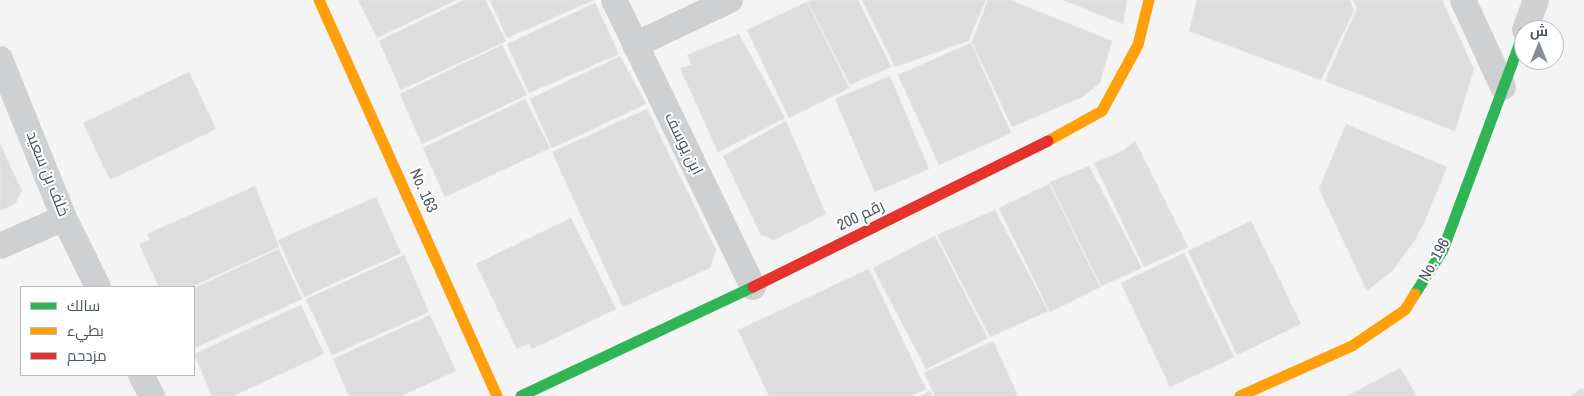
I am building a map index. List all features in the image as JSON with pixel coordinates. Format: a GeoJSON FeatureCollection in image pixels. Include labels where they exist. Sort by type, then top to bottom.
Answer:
{"type":"FeatureCollection","features":[{"type":"Feature","properties":{"kind":"street","name":"No. 163"},"geometry":{"type":"LineString","coordinates":[[319,0],[498,396]]}},
{"type":"Feature","properties":{"kind":"street","name":"ابن يوسف"},"geometry":{"type":"LineString","coordinates":[[614,0],[753,287]]}},
{"type":"Feature","properties":{"kind":"street"},"geometry":{"type":"LineString","coordinates":[[635,45],[730,0]]}},
{"type":"Feature","properties":{"kind":"street","name":"رقم 200"},"geometry":{"type":"LineString","coordinates":[[520,396],[753,287],[1045,143],[1102,111],[1138,45],[1149,0]]}},
{"type":"Feature","properties":{"kind":"street"},"geometry":{"type":"LineString","coordinates":[[1462,0],[1503,87]]}},
{"type":"Feature","properties":{"kind":"street","name":"No. 196"},"geometry":{"type":"LineString","coordinates":[[1528,20],[1536,0]]}},
{"type":"Feature","properties":{"kind":"street","name":"خلف بن سعيد"},"geometry":{"type":"LineString","coordinates":[[0,58],[64,218],[98,286]]}},
{"type":"Feature","properties":{"kind":"street","name":"No. 196"},"geometry":{"type":"LineString","coordinates":[[1240,396],[1352,346],[1405,310],[1443,250],[1514,58]]}},
{"type":"Feature","properties":{"kind":"street"},"geometry":{"type":"LineString","coordinates":[[0,246],[64,218]]}},
{"type":"Feature","properties":{"kind":"street"},"geometry":{"type":"LineString","coordinates":[[142,376],[152,396]]}},
{"type":"Feature","properties":{"kind":"building"},"geometry":{"type":"Polygon","coordinates":[[[358,0],[456,0],[377,38],[358,0]]]}},
{"type":"Feature","properties":{"kind":"building"},"geometry":{"type":"Polygon","coordinates":[[[464,0],[485,0],[506,41],[401,90],[379,41],[464,0]]]}},
{"type":"Feature","properties":{"kind":"building"},"geometry":{"type":"Polygon","coordinates":[[[490,0],[594,0],[507,38],[490,0]]]}},
{"type":"Feature","properties":{"kind":"building"},"geometry":{"type":"Polygon","coordinates":[[[812,0],[858,0],[891,67],[850,85],[808,2],[812,0]]]}},
{"type":"Feature","properties":{"kind":"building"},"geometry":{"type":"Polygon","coordinates":[[[862,0],[986,0],[968,41],[895,67],[862,0]]]}},
{"type":"Feature","properties":{"kind":"building"},"geometry":{"type":"Polygon","coordinates":[[[988,0],[1010,0],[1112,41],[1100,83],[1082,97],[1012,127],[972,42],[988,0]]]}},
{"type":"Feature","properties":{"kind":"building"},"geometry":{"type":"Polygon","coordinates":[[[1063,0],[1127,0],[1123,24],[1063,0]]]}},
{"type":"Feature","properties":{"kind":"building"},"geometry":{"type":"Polygon","coordinates":[[[1197,0],[1349,0],[1354,10],[1321,80],[1189,31],[1197,0]]]}},
{"type":"Feature","properties":{"kind":"building"},"geometry":{"type":"Polygon","coordinates":[[[1353,0],[1442,0],[1474,69],[1455,131],[1325,81],[1357,8],[1353,0]]]}},
{"type":"Feature","properties":{"kind":"building"},"geometry":{"type":"Polygon","coordinates":[[[807,2],[849,88],[789,118],[747,30],[807,2]]]}},
{"type":"Feature","properties":{"kind":"building"},"geometry":{"type":"Polygon","coordinates":[[[595,3],[619,54],[529,93],[507,44],[595,3]]]}},
{"type":"Feature","properties":{"kind":"building"},"geometry":{"type":"Polygon","coordinates":[[[739,34],[785,118],[718,152],[680,68],[692,65],[687,55],[739,34]]]}},
{"type":"Feature","properties":{"kind":"building"},"geometry":{"type":"Polygon","coordinates":[[[971,43],[1011,133],[939,165],[898,75],[971,43]]]}},
{"type":"Feature","properties":{"kind":"building"},"geometry":{"type":"Polygon","coordinates":[[[502,45],[527,95],[422,144],[400,94],[502,45]]]}},
{"type":"Feature","properties":{"kind":"building"},"geometry":{"type":"Polygon","coordinates":[[[620,56],[646,104],[552,148],[530,99],[620,56]]]}},
{"type":"Feature","properties":{"kind":"building"},"geometry":{"type":"Polygon","coordinates":[[[189,72],[216,129],[110,180],[83,123],[189,72]]]}},
{"type":"Feature","properties":{"kind":"building"},"geometry":{"type":"Polygon","coordinates":[[[890,76],[929,169],[875,192],[835,99],[890,76]]]}},
{"type":"Feature","properties":{"kind":"building"},"geometry":{"type":"Polygon","coordinates":[[[525,99],[550,148],[445,197],[423,148],[525,99]]]}},
{"type":"Feature","properties":{"kind":"building"},"geometry":{"type":"Polygon","coordinates":[[[647,109],[716,250],[710,268],[623,307],[552,152],[647,109]]]}},
{"type":"Feature","properties":{"kind":"building"},"geometry":{"type":"Polygon","coordinates":[[[786,121],[826,214],[774,240],[761,235],[723,156],[786,121]]]}},
{"type":"Feature","properties":{"kind":"building"},"geometry":{"type":"Polygon","coordinates":[[[1346,124],[1447,167],[1415,240],[1393,270],[1367,291],[1319,189],[1346,124]]]}},
{"type":"Feature","properties":{"kind":"building"},"geometry":{"type":"Polygon","coordinates":[[[1135,141],[1188,247],[1144,267],[1094,163],[1123,151],[1135,141]]]}},
{"type":"Feature","properties":{"kind":"building"},"geometry":{"type":"Polygon","coordinates":[[[0,144],[22,191],[15,204],[0,211],[0,144]]]}},
{"type":"Feature","properties":{"kind":"building"},"geometry":{"type":"Polygon","coordinates":[[[1089,166],[1142,268],[1101,286],[1050,182],[1089,166]]]}},
{"type":"Feature","properties":{"kind":"building"},"geometry":{"type":"Polygon","coordinates":[[[1049,184],[1100,287],[1050,312],[999,208],[1049,184]]]}},
{"type":"Feature","properties":{"kind":"building"},"geometry":{"type":"Polygon","coordinates":[[[255,186],[279,247],[193,286],[159,286],[139,244],[150,240],[147,234],[255,186]]]}},
{"type":"Feature","properties":{"kind":"building"},"geometry":{"type":"Polygon","coordinates":[[[376,197],[401,253],[304,297],[278,240],[376,197]]]}},
{"type":"Feature","properties":{"kind":"building"},"geometry":{"type":"Polygon","coordinates":[[[995,210],[1048,311],[990,337],[937,235],[995,210]]]}},
{"type":"Feature","properties":{"kind":"building"},"geometry":{"type":"Polygon","coordinates":[[[571,218],[616,309],[532,349],[529,343],[517,349],[476,264],[571,218]]]}},
{"type":"Feature","properties":{"kind":"building"},"geometry":{"type":"Polygon","coordinates":[[[1251,221],[1301,324],[1237,355],[1188,251],[1251,221]]]}},
{"type":"Feature","properties":{"kind":"building"},"geometry":{"type":"Polygon","coordinates":[[[935,236],[988,338],[926,369],[873,268],[935,236]]]}},
{"type":"Feature","properties":{"kind":"building"},"geometry":{"type":"Polygon","coordinates":[[[279,249],[302,299],[195,348],[195,288],[279,249]]]}},
{"type":"Feature","properties":{"kind":"building"},"geometry":{"type":"Polygon","coordinates":[[[1184,253],[1234,357],[1170,387],[1121,283],[1184,253]]]}},
{"type":"Feature","properties":{"kind":"building"},"geometry":{"type":"Polygon","coordinates":[[[404,255],[429,312],[332,355],[306,299],[404,255]]]}},
{"type":"Feature","properties":{"kind":"building"},"geometry":{"type":"Polygon","coordinates":[[[869,269],[926,389],[911,396],[769,396],[738,330],[869,269]]]}},
{"type":"Feature","properties":{"kind":"building"},"geometry":{"type":"Polygon","coordinates":[[[301,305],[324,354],[233,396],[212,396],[195,354],[301,305]]]}},
{"type":"Feature","properties":{"kind":"building"},"geometry":{"type":"Polygon","coordinates":[[[430,315],[456,371],[401,396],[349,396],[333,359],[430,315]]]}},
{"type":"Feature","properties":{"kind":"building"},"geometry":{"type":"Polygon","coordinates":[[[993,341],[1018,396],[935,396],[924,373],[993,341]]]}},
{"type":"Feature","properties":{"kind":"building"},"geometry":{"type":"Polygon","coordinates":[[[1400,368],[1417,396],[1347,396],[1400,368]]]}},
{"type":"Feature","properties":{"kind":"building"},"geometry":{"type":"Polygon","coordinates":[[[1581,388],[1584,390],[1584,396],[1571,396],[1581,388]]]}},
{"type":"Feature","properties":{"kind":"building"},"geometry":{"type":"Polygon","coordinates":[[[930,391],[932,396],[920,396],[930,391]]]}},
{"type":"Feature","properties":{"kind":"traffic: fast"},"geometry":{"type":"LineString","coordinates":[[1415,294],[1443,250],[1514,59]]}},
{"type":"Feature","properties":{"kind":"traffic: fast"},"geometry":{"type":"LineString","coordinates":[[521,396],[753,287]]}},
{"type":"Feature","properties":{"kind":"traffic: slow"},"geometry":{"type":"LineString","coordinates":[[319,0],[497,396]]}},
{"type":"Feature","properties":{"kind":"traffic: slow"},"geometry":{"type":"LineString","coordinates":[[1048,141],[1102,111],[1138,45],[1149,0]]}},
{"type":"Feature","properties":{"kind":"traffic: slow"},"geometry":{"type":"LineString","coordinates":[[1240,396],[1352,346],[1405,310],[1415,294]]}},
{"type":"Feature","properties":{"kind":"traffic: jam"},"geometry":{"type":"LineString","coordinates":[[753,287],[1048,141]]}}]}
